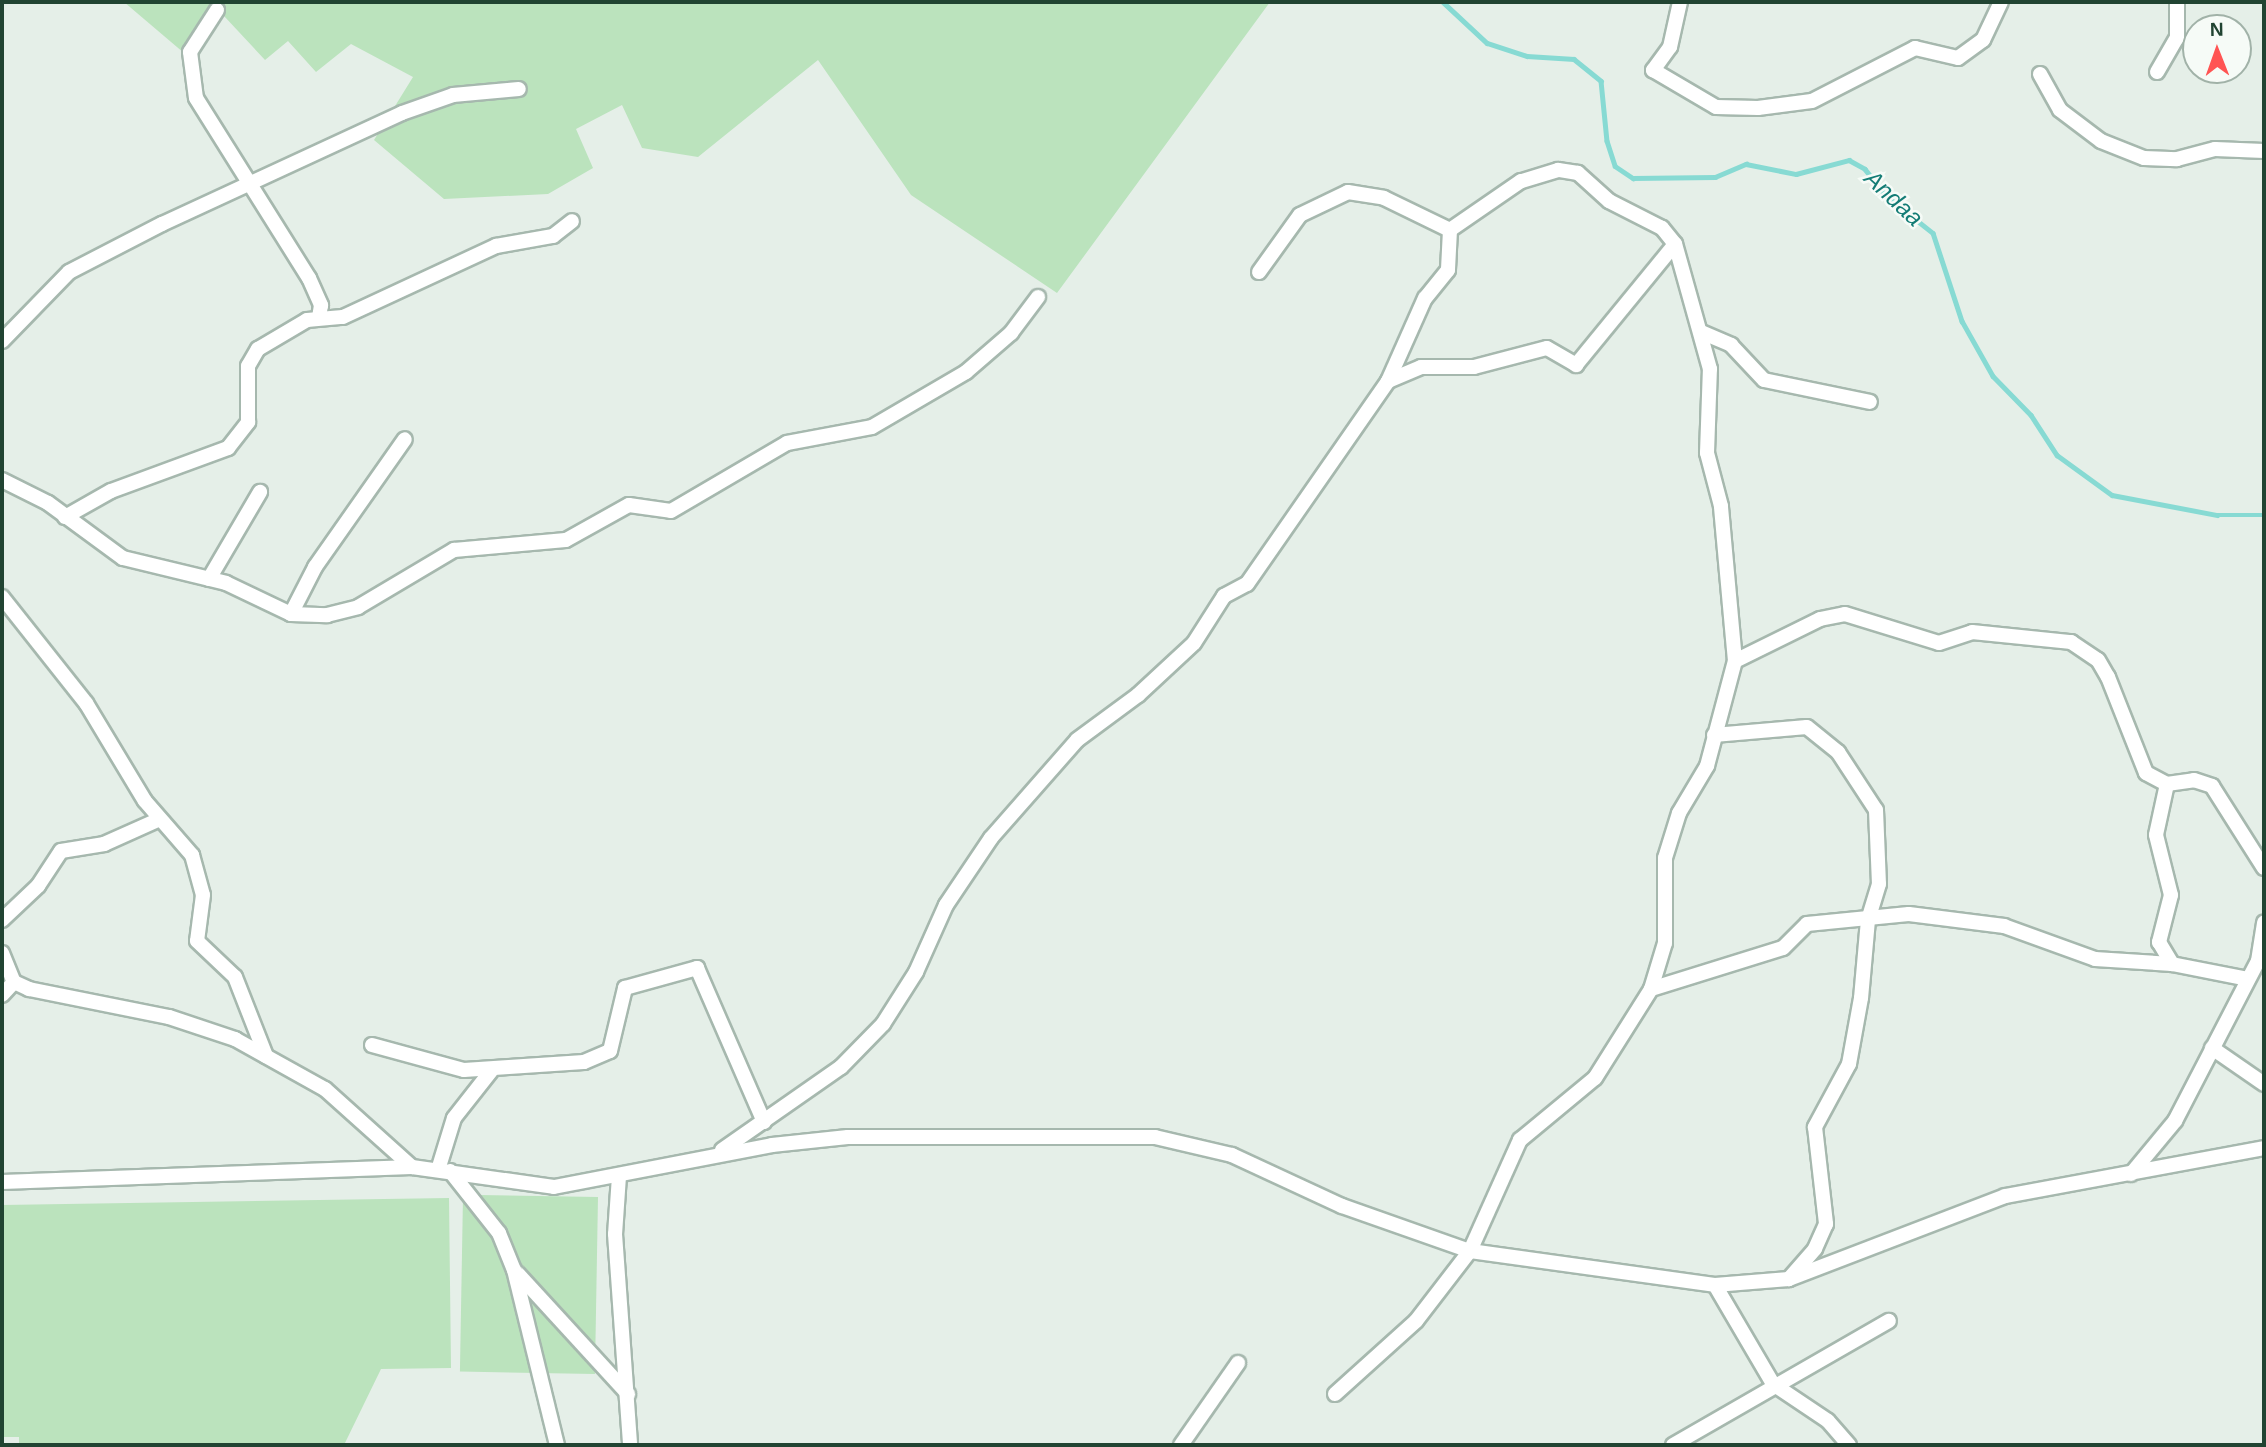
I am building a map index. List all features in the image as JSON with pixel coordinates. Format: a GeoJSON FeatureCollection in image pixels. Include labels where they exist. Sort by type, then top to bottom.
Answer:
{"type":"FeatureCollection","features":[{"type":"Feature","properties":{"kind":"street"},"geometry":{"type":"LineString","coordinates":[[1680,2],[1670,47],[1653,70],[1716,107],[1758,108],[1812,101],[1915,48],[1958,58],[1983,40],[2001,2]]}},
{"type":"Feature","properties":{"kind":"street"},"geometry":{"type":"LineString","coordinates":[[2157,72],[2177,38],[2177,2]]}},
{"type":"Feature","properties":{"kind":"street"},"geometry":{"type":"LineString","coordinates":[[217,10],[197,36],[190,72],[196,98],[317,294],[319,318]]}},
{"type":"Feature","properties":{"kind":"street"},"geometry":{"type":"LineString","coordinates":[[2040,74],[2060,110],[2101,141],[2144,158],[2215,149],[2264,151]]}},
{"type":"Feature","properties":{"kind":"street"},"geometry":{"type":"LineString","coordinates":[[2,341],[69,272],[248,182],[453,95],[519,89]]}},
{"type":"Feature","properties":{"kind":"street"},"geometry":{"type":"LineString","coordinates":[[1335,1394],[1416,1321],[1470,1251],[1520,1140],[1595,1078],[1651,989],[1665,943],[1665,858],[1679,813],[1707,766],[1735,661],[1721,506],[1707,453],[1713,394],[1701,332],[1675,244],[1662,228],[1609,201],[1586,177],[1558,170],[1521,181],[1450,230]]}},
{"type":"Feature","properties":{"kind":"street"},"geometry":{"type":"LineString","coordinates":[[1259,272],[1300,215],[1348,192],[1384,198],[1450,230]]}},
{"type":"Feature","properties":{"kind":"street"},"geometry":{"type":"LineString","coordinates":[[65,517],[111,491],[228,448],[248,422],[252,355],[319,318],[343,317],[496,246],[553,236],[572,221]]}},
{"type":"Feature","properties":{"kind":"street"},"geometry":{"type":"LineString","coordinates":[[716,1154],[841,1067],[883,1024],[916,972],[946,905],[999,827],[1077,740],[1138,695],[1194,643],[1224,596],[1247,583],[1388,381],[1425,298],[1448,270],[1450,230]]}},
{"type":"Feature","properties":{"kind":"street"},"geometry":{"type":"LineString","coordinates":[[1388,381],[1421,366],[1474,367],[1548,348],[1576,365],[1675,244]]}},
{"type":"Feature","properties":{"kind":"street"},"geometry":{"type":"LineString","coordinates":[[2,480],[65,517],[122,558],[209,579],[291,614],[358,607],[454,550],[566,540],[629,505],[671,511],[787,443],[872,427],[966,372],[1011,333],[1038,297]]}},
{"type":"Feature","properties":{"kind":"street"},"geometry":{"type":"LineString","coordinates":[[1701,332],[1731,345],[1764,380],[1870,402]]}},
{"type":"Feature","properties":{"kind":"street"},"geometry":{"type":"LineString","coordinates":[[291,614],[315,567],[405,439]]}},
{"type":"Feature","properties":{"kind":"street"},"geometry":{"type":"LineString","coordinates":[[209,579],[260,492]]}},
{"type":"Feature","properties":{"kind":"street"},"geometry":{"type":"LineString","coordinates":[[2,597],[86,703],[119,764],[160,819],[192,855],[202,884],[197,941],[235,977],[266,1056]]}},
{"type":"Feature","properties":{"kind":"street"},"geometry":{"type":"LineString","coordinates":[[1735,661],[1820,619],[1845,614],[1939,643],[1972,632],[2061,639],[2098,660],[2146,773],[2167,785],[2194,780],[2212,786],[2264,868]]}},
{"type":"Feature","properties":{"kind":"street"},"geometry":{"type":"LineString","coordinates":[[1714,735],[1767,735],[1801,726],[1838,752],[1875,810],[1879,884],[1868,920],[1849,1064],[1815,1127],[1826,1224],[1815,1249],[1789,1279]]}},
{"type":"Feature","properties":{"kind":"street"},"geometry":{"type":"LineString","coordinates":[[2167,785],[2156,835],[2170,906],[2159,942],[2172,964]]}},
{"type":"Feature","properties":{"kind":"street"},"geometry":{"type":"LineString","coordinates":[[2,920],[38,886],[61,851],[104,844],[160,819]]}},
{"type":"Feature","properties":{"kind":"street"},"geometry":{"type":"LineString","coordinates":[[1651,989],[1783,948],[1807,924],[1841,916],[1868,920],[1957,918],[2004,926],[2095,959],[2172,964],[2248,979]]}},
{"type":"Feature","properties":{"kind":"street"},"geometry":{"type":"LineString","coordinates":[[2131,1174],[2175,1121],[2248,979],[2264,922]]}},
{"type":"Feature","properties":{"kind":"street"},"geometry":{"type":"LineString","coordinates":[[2,953],[14,982]]}},
{"type":"Feature","properties":{"kind":"street"},"geometry":{"type":"LineString","coordinates":[[372,1045],[491,1071],[602,1056],[616,1040],[625,988],[697,968],[764,1122]]}},
{"type":"Feature","properties":{"kind":"street"},"geometry":{"type":"LineString","coordinates":[[14,982],[169,1017],[266,1056],[325,1088],[412,1167]]}},
{"type":"Feature","properties":{"kind":"street"},"geometry":{"type":"LineString","coordinates":[[2,995],[14,982]]}},
{"type":"Feature","properties":{"kind":"street"},"geometry":{"type":"LineString","coordinates":[[2212,1048],[2264,1084]]}},
{"type":"Feature","properties":{"kind":"street"},"geometry":{"type":"LineString","coordinates":[[444,1170],[454,1118],[491,1071]]}},
{"type":"Feature","properties":{"kind":"street"},"geometry":{"type":"LineString","coordinates":[[2,1182],[412,1167],[444,1170],[504,1184],[554,1187],[619,1176],[716,1154],[848,1137],[1155,1137],[1232,1155],[1342,1206],[1470,1251],[1715,1285],[1789,1279],[2006,1196],[2264,1148]]}},
{"type":"Feature","properties":{"kind":"street"},"geometry":{"type":"LineString","coordinates":[[444,1170],[499,1233],[514,1270],[556,1445]]}},
{"type":"Feature","properties":{"kind":"street"},"geometry":{"type":"LineString","coordinates":[[619,1176],[615,1234],[630,1445]]}},
{"type":"Feature","properties":{"kind":"street"},"geometry":{"type":"LineString","coordinates":[[514,1270],[628,1394]]}},
{"type":"Feature","properties":{"kind":"street"},"geometry":{"type":"LineString","coordinates":[[1715,1285],[1773,1384],[1828,1421],[1849,1445]]}},
{"type":"Feature","properties":{"kind":"street"},"geometry":{"type":"LineString","coordinates":[[1673,1445],[1773,1384],[1889,1321]]}},
{"type":"Feature","properties":{"kind":"street"},"geometry":{"type":"LineString","coordinates":[[1181,1445],[1238,1363]]}},
{"type":"Feature","properties":{"kind":"green space"},"geometry":{"type":"Polygon","coordinates":[[[124,2],[1270,2],[1057,293],[911,195],[818,60],[698,157],[642,148],[622,105],[576,129],[593,168],[548,194],[444,199],[374,140],[413,77],[351,44],[316,72],[288,41],[265,60],[224,16],[184,53],[124,2]]]}},
{"type":"Feature","properties":{"kind":"green space"},"geometry":{"type":"Polygon","coordinates":[[[463,1195],[598,1197],[595,1374],[460,1372],[463,1195]]]}},
{"type":"Feature","properties":{"kind":"green space"},"geometry":{"type":"Polygon","coordinates":[[[449,1198],[451,1368],[381,1369],[344,1445],[19,1445],[19,1437],[2,1437],[2,1205],[449,1198]]]}},
{"type":"Feature","properties":{"kind":"waterway","name":"Andaa"},"geometry":{"type":"LineString","coordinates":[[1443,2],[1487,43],[1527,56],[1574,59],[1601,81],[1607,141],[1615,166],[1633,178],[1715,177],[1746,164],[1796,174],[1849,160],[1865,169],[1885,195],[1933,233],[1962,321],[1993,376],[2031,415],[2057,455],[2112,495],[2217,515],[2264,515]]}}]}
